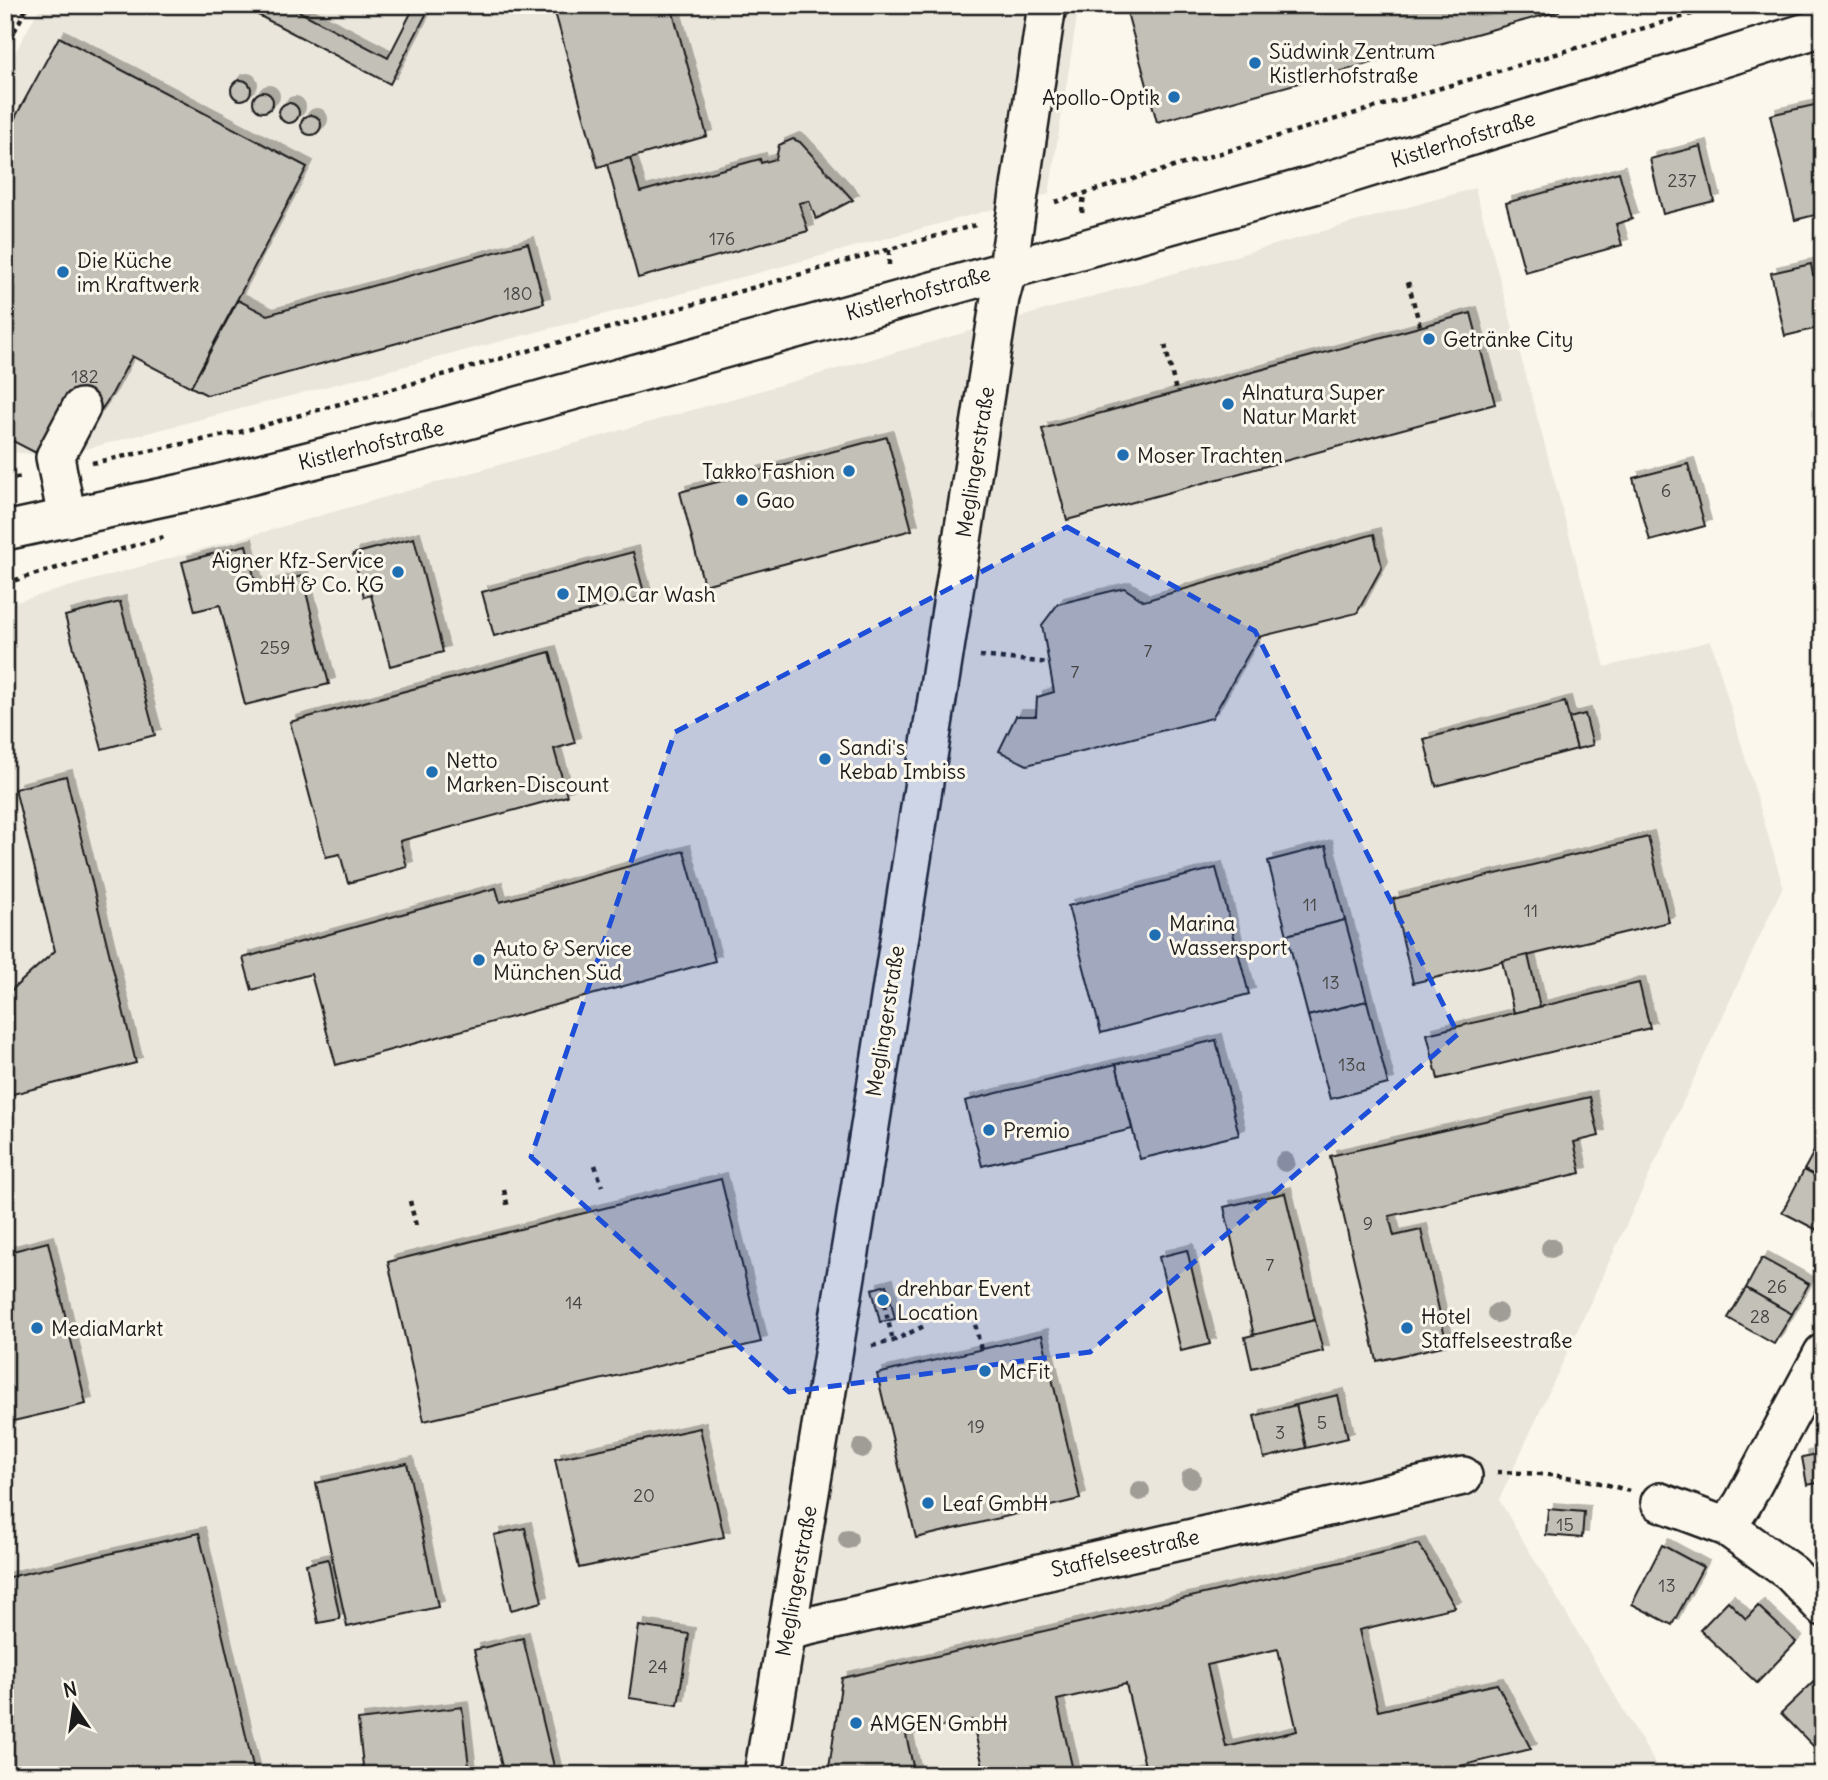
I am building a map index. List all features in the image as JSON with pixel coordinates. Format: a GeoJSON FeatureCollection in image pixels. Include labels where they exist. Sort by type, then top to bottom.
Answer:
{"type":"FeatureCollection","features":[{"type":"Feature","properties":{"kind":"street","name":"Meglingerstraße"},"geometry":{"type":"LineString","coordinates":[[763,1775],[833,1354],[1000,298],[1008,268],[1047,5]]}},
{"type":"Feature","properties":{"kind":"street"},"geometry":{"type":"LineString","coordinates":[[1818,5],[1823,28]]}},
{"type":"Feature","properties":{"kind":"street","name":"Kistlerhofstraße"},"geometry":{"type":"LineString","coordinates":[[5,531],[183,493],[446,426],[1314,185],[1823,28]]}},
{"type":"Feature","properties":{"kind":"street"},"geometry":{"type":"LineString","coordinates":[[67,518],[55,457],[81,408]]}},
{"type":"Feature","properties":{"kind":"street"},"geometry":{"type":"LineString","coordinates":[[1727,1527],[1823,1353]]}},
{"type":"Feature","properties":{"kind":"street","name":"Staffelseestraße"},"geometry":{"type":"LineString","coordinates":[[787,1632],[1463,1476]]}},
{"type":"Feature","properties":{"kind":"street"},"geometry":{"type":"LineString","coordinates":[[1660,1502],[1727,1527],[1791,1573],[1823,1607]]}},
{"type":"Feature","properties":{"kind":"path"},"geometry":{"type":"LineString","coordinates":[[5,49],[28,5]]}},
{"type":"Feature","properties":{"kind":"path"},"geometry":{"type":"LineString","coordinates":[[5,480],[240,432],[1015,213],[1722,5]]}},
{"type":"Feature","properties":{"kind":"path"},"geometry":{"type":"LineString","coordinates":[[1408,282],[1420,326]]}},
{"type":"Feature","properties":{"kind":"path"},"geometry":{"type":"LineString","coordinates":[[1165,345],[1176,391]]}},
{"type":"Feature","properties":{"kind":"path"},"geometry":{"type":"LineString","coordinates":[[944,653],[1049,663]]}},
{"type":"Feature","properties":{"kind":"path"},"geometry":{"type":"LineString","coordinates":[[595,1165],[602,1186]]}},
{"type":"Feature","properties":{"kind":"path"},"geometry":{"type":"LineString","coordinates":[[504,1190],[508,1208]]}},
{"type":"Feature","properties":{"kind":"path"},"geometry":{"type":"LineString","coordinates":[[410,1201],[417,1230]]}},
{"type":"Feature","properties":{"kind":"path"},"geometry":{"type":"LineString","coordinates":[[884,1304],[893,1341]]}},
{"type":"Feature","properties":{"kind":"path"},"geometry":{"type":"LineString","coordinates":[[973,1315],[981,1350]]}},
{"type":"Feature","properties":{"kind":"path"},"geometry":{"type":"LineString","coordinates":[[833,1354],[893,1341],[926,1325]]}},
{"type":"Feature","properties":{"kind":"path"},"geometry":{"type":"LineString","coordinates":[[1463,1476],[1495,1472],[1573,1477],[1598,1481],[1660,1502]]}},
{"type":"Feature","properties":{"kind":"highlighted area"},"geometry":{"type":"Polygon","coordinates":[[[1067,527],[1255,631],[1458,1034],[1090,1352],[789,1392],[531,1157],[675,732],[1067,527]]]}},
{"type":"Feature","properties":{"kind":"shaded area"},"geometry":{"type":"Polygon","coordinates":[[[41,5],[1079,5],[1049,194],[621,310],[55,457],[5,451],[5,71],[41,5]]]}},
{"type":"Feature","properties":{"kind":"shaded area"},"geometry":{"type":"Polygon","coordinates":[[[1475,188],[1605,667],[1711,641],[1783,886],[1499,1500],[1662,1775],[5,1775],[5,605],[1475,188]]]}},
{"type":"Feature","properties":{"kind":"building"},"geometry":{"type":"Polygon","coordinates":[[[239,5],[287,5],[388,58],[415,5],[431,5],[390,84],[239,5]]]}},
{"type":"Feature","properties":{"kind":"building"},"geometry":{"type":"Polygon","coordinates":[[[553,5],[671,5],[707,136],[598,167],[553,5]]]}},
{"type":"Feature","properties":{"kind":"building","name":"Südwink Zentrum Kistlerhofstraße"},"geometry":{"type":"Polygon","coordinates":[[[1125,5],[1557,5],[1559,11],[1157,122],[1125,5]]]}},
{"type":"Feature","properties":{"kind":"building"},"geometry":{"type":"Polygon","coordinates":[[[59,37],[307,167],[191,387],[132,356],[97,416],[42,456],[5,437],[5,136],[59,37]]]}},
{"type":"Feature","properties":{"kind":"building"},"geometry":{"type":"Polygon","coordinates":[[[241,80],[248,83],[251,90],[248,97],[241,100],[234,97],[231,90],[234,83],[241,80]]]}},
{"type":"Feature","properties":{"kind":"building"},"geometry":{"type":"Polygon","coordinates":[[[263,92],[270,95],[273,102],[270,109],[263,112],[256,109],[253,102],[256,95],[263,92]]]}},
{"type":"Feature","properties":{"kind":"building"},"geometry":{"type":"Polygon","coordinates":[[[289,103],[296,106],[299,113],[296,120],[289,123],[282,120],[279,113],[282,106],[289,103]]]}},
{"type":"Feature","properties":{"kind":"building"},"geometry":{"type":"Polygon","coordinates":[[[1823,103],[1823,213],[1795,220],[1770,115],[1823,103]]]}},
{"type":"Feature","properties":{"kind":"building"},"geometry":{"type":"Polygon","coordinates":[[[307,115],[315,115],[321,125],[315,135],[307,135],[301,129],[301,121],[307,115]]]}},
{"type":"Feature","properties":{"kind":"building"},"geometry":{"type":"Polygon","coordinates":[[[793,139],[800,142],[853,200],[816,219],[809,201],[799,203],[808,231],[638,278],[607,164],[630,158],[640,192],[760,159],[761,163],[776,159],[779,145],[793,139]]]}},
{"type":"Feature","properties":{"kind":"building"},"geometry":{"type":"Polygon","coordinates":[[[1701,146],[1714,201],[1663,214],[1650,159],[1701,146]]]}},
{"type":"Feature","properties":{"kind":"building"},"geometry":{"type":"Polygon","coordinates":[[[1619,172],[1632,219],[1616,224],[1622,245],[1525,272],[1506,203],[1619,172]]]}},
{"type":"Feature","properties":{"kind":"building"},"geometry":{"type":"Polygon","coordinates":[[[528,243],[544,303],[207,395],[191,387],[238,300],[267,315],[528,243]]]}},
{"type":"Feature","properties":{"kind":"building"},"geometry":{"type":"Polygon","coordinates":[[[1811,264],[1813,275],[1823,273],[1823,332],[1822,327],[1785,336],[1771,273],[1811,264]]]}},
{"type":"Feature","properties":{"kind":"building"},"geometry":{"type":"Polygon","coordinates":[[[1471,313],[1495,404],[1067,520],[1042,429],[1471,313]]]}},
{"type":"Feature","properties":{"kind":"building"},"geometry":{"type":"Polygon","coordinates":[[[887,437],[912,530],[704,585],[680,492],[887,437]]]}},
{"type":"Feature","properties":{"kind":"building"},"geometry":{"type":"Polygon","coordinates":[[[1688,464],[1705,526],[1650,541],[1633,478],[1688,464]]]}},
{"type":"Feature","properties":{"kind":"building"},"geometry":{"type":"Polygon","coordinates":[[[1374,534],[1382,567],[1357,613],[1258,637],[1212,718],[1027,765],[999,751],[1016,716],[1036,716],[1037,697],[1054,692],[1042,625],[1058,604],[1124,588],[1144,601],[1374,534]]]}},
{"type":"Feature","properties":{"kind":"building"},"geometry":{"type":"Polygon","coordinates":[[[414,538],[443,652],[390,666],[371,595],[364,597],[353,554],[414,538]]]}},
{"type":"Feature","properties":{"kind":"building"},"geometry":{"type":"Polygon","coordinates":[[[246,545],[257,588],[302,576],[329,684],[245,705],[220,605],[195,611],[182,562],[246,545]]]}},
{"type":"Feature","properties":{"kind":"building","name":"IMO Car Wash"},"geometry":{"type":"Polygon","coordinates":[[[633,552],[645,596],[494,636],[482,592],[633,552]]]}},
{"type":"Feature","properties":{"kind":"building"},"geometry":{"type":"Polygon","coordinates":[[[120,602],[155,735],[102,749],[65,616],[120,602]]]}},
{"type":"Feature","properties":{"kind":"building","name":"Netto Marken-Discount"},"geometry":{"type":"Polygon","coordinates":[[[550,652],[575,743],[554,749],[567,796],[400,841],[407,867],[348,883],[340,854],[326,857],[290,722],[550,652]]]}},
{"type":"Feature","properties":{"kind":"building"},"geometry":{"type":"Polygon","coordinates":[[[1565,702],[1577,749],[1436,786],[1424,739],[1565,702]]]}},
{"type":"Feature","properties":{"kind":"building"},"geometry":{"type":"Polygon","coordinates":[[[1585,714],[1593,745],[1577,749],[1569,718],[1585,714]]]}},
{"type":"Feature","properties":{"kind":"building"},"geometry":{"type":"Polygon","coordinates":[[[66,776],[136,1063],[5,1096],[5,996],[55,951],[15,789],[66,776]]]}},
{"type":"Feature","properties":{"kind":"building"},"geometry":{"type":"Polygon","coordinates":[[[1648,837],[1669,922],[1413,983],[1393,899],[1648,837]]]}},
{"type":"Feature","properties":{"kind":"building"},"geometry":{"type":"Polygon","coordinates":[[[1326,846],[1345,920],[1287,935],[1268,861],[1326,846]]]}},
{"type":"Feature","properties":{"kind":"building","name":"Auto & Service München Süd"},"geometry":{"type":"Polygon","coordinates":[[[684,851],[715,961],[336,1065],[311,974],[252,990],[243,958],[496,888],[500,902],[684,851]]]}},
{"type":"Feature","properties":{"kind":"building","name":"Marina Wassersport"},"geometry":{"type":"Polygon","coordinates":[[[1216,868],[1249,994],[1101,1033],[1068,906],[1216,868]]]}},
{"type":"Feature","properties":{"kind":"building"},"geometry":{"type":"Polygon","coordinates":[[[1345,920],[1367,1001],[1308,1016],[1287,935],[1345,920]]]}},
{"type":"Feature","properties":{"kind":"building"},"geometry":{"type":"Polygon","coordinates":[[[1528,955],[1540,1007],[1514,1013],[1502,961],[1528,955]]]}},
{"type":"Feature","properties":{"kind":"building"},"geometry":{"type":"Polygon","coordinates":[[[1639,983],[1650,1028],[1438,1079],[1427,1034],[1639,983]]]}},
{"type":"Feature","properties":{"kind":"building"},"geometry":{"type":"Polygon","coordinates":[[[1367,1001],[1388,1084],[1330,1099],[1308,1016],[1367,1001]]]}},
{"type":"Feature","properties":{"kind":"building"},"geometry":{"type":"Polygon","coordinates":[[[1216,1040],[1239,1135],[1140,1159],[1116,1064],[1216,1040]]]}},
{"type":"Feature","properties":{"kind":"building"},"geometry":{"type":"Polygon","coordinates":[[[1116,1064],[1132,1129],[982,1166],[965,1101],[1116,1064]]]}},
{"type":"Feature","properties":{"kind":"building"},"geometry":{"type":"Polygon","coordinates":[[[1590,1097],[1599,1136],[1574,1142],[1581,1173],[1389,1216],[1394,1236],[1421,1230],[1447,1345],[1377,1361],[1330,1156],[1590,1097]]]}},
{"type":"Feature","properties":{"kind":"building"},"geometry":{"type":"Polygon","coordinates":[[[1823,1135],[1823,1180],[1804,1170],[1823,1135]]]}},
{"type":"Feature","properties":{"kind":"building"},"geometry":{"type":"Polygon","coordinates":[[[1804,1170],[1823,1180],[1823,1233],[1782,1212],[1804,1170]]]}},
{"type":"Feature","properties":{"kind":"building"},"geometry":{"type":"Polygon","coordinates":[[[721,1179],[761,1342],[424,1421],[388,1262],[721,1179]]]}},
{"type":"Feature","properties":{"kind":"building"},"geometry":{"type":"Polygon","coordinates":[[[1285,1193],[1315,1320],[1254,1335],[1224,1207],[1285,1193]]]}},
{"type":"Feature","properties":{"kind":"building","name":"MediaMarkt"},"geometry":{"type":"Polygon","coordinates":[[[48,1242],[86,1404],[5,1423],[5,1253],[48,1242]]]}},
{"type":"Feature","properties":{"kind":"building"},"geometry":{"type":"Polygon","coordinates":[[[1187,1250],[1210,1344],[1181,1351],[1159,1257],[1187,1250]]]}},
{"type":"Feature","properties":{"kind":"building"},"geometry":{"type":"Polygon","coordinates":[[[1762,1258],[1809,1284],[1792,1314],[1746,1288],[1762,1258]]]}},
{"type":"Feature","properties":{"kind":"building"},"geometry":{"type":"Polygon","coordinates":[[[887,1285],[895,1319],[880,1322],[872,1289],[887,1285]]]}},
{"type":"Feature","properties":{"kind":"building"},"geometry":{"type":"Polygon","coordinates":[[[1746,1288],[1792,1314],[1774,1344],[1728,1318],[1746,1288]]]}},
{"type":"Feature","properties":{"kind":"building"},"geometry":{"type":"Polygon","coordinates":[[[1315,1320],[1323,1351],[1252,1368],[1245,1337],[1315,1320]]]}},
{"type":"Feature","properties":{"kind":"building"},"geometry":{"type":"Polygon","coordinates":[[[1042,1335],[1080,1499],[916,1538],[877,1374],[1042,1335]]]}},
{"type":"Feature","properties":{"kind":"building"},"geometry":{"type":"Polygon","coordinates":[[[1338,1395],[1348,1438],[1306,1448],[1296,1405],[1338,1395]]]}},
{"type":"Feature","properties":{"kind":"building"},"geometry":{"type":"Polygon","coordinates":[[[1296,1405],[1306,1448],[1264,1458],[1254,1416],[1296,1405]]]}},
{"type":"Feature","properties":{"kind":"building"},"geometry":{"type":"Polygon","coordinates":[[[700,1428],[724,1537],[579,1568],[555,1459],[700,1428]]]}},
{"type":"Feature","properties":{"kind":"building"},"geometry":{"type":"Polygon","coordinates":[[[1823,1453],[1823,1482],[1807,1485],[1802,1457],[1823,1453]]]}},
{"type":"Feature","properties":{"kind":"building"},"geometry":{"type":"Polygon","coordinates":[[[407,1463],[438,1607],[347,1627],[316,1483],[407,1463]]]}},
{"type":"Feature","properties":{"kind":"building"},"geometry":{"type":"Polygon","coordinates":[[[1548,1509],[1584,1512],[1582,1538],[1546,1535],[1548,1509]]]}},
{"type":"Feature","properties":{"kind":"building"},"geometry":{"type":"Polygon","coordinates":[[[525,1528],[542,1602],[511,1610],[494,1535],[525,1528]]]}},
{"type":"Feature","properties":{"kind":"building"},"geometry":{"type":"Polygon","coordinates":[[[199,1533],[255,1775],[5,1775],[5,1578],[199,1533]]]}},
{"type":"Feature","properties":{"kind":"building"},"geometry":{"type":"Polygon","coordinates":[[[1419,1544],[1455,1607],[1359,1630],[1378,1711],[1497,1684],[1531,1749],[1423,1775],[1107,1775],[1145,1766],[1126,1684],[1057,1700],[1074,1775],[985,1775],[972,1720],[906,1735],[915,1775],[828,1775],[842,1678],[1419,1544]],[[1278,1649],[1207,1665],[1226,1747],[1297,1731],[1278,1649]]]}},
{"type":"Feature","properties":{"kind":"building"},"geometry":{"type":"Polygon","coordinates":[[[1662,1545],[1703,1567],[1672,1625],[1632,1604],[1662,1545]]]}},
{"type":"Feature","properties":{"kind":"building"},"geometry":{"type":"Polygon","coordinates":[[[328,1559],[340,1619],[318,1623],[306,1564],[328,1559]]]}},
{"type":"Feature","properties":{"kind":"building"},"geometry":{"type":"Polygon","coordinates":[[[1728,1601],[1746,1619],[1758,1606],[1796,1642],[1757,1683],[1700,1630],[1728,1601]]]}},
{"type":"Feature","properties":{"kind":"building"},"geometry":{"type":"Polygon","coordinates":[[[639,1626],[689,1634],[678,1705],[629,1698],[639,1626]]]}},
{"type":"Feature","properties":{"kind":"building"},"geometry":{"type":"Polygon","coordinates":[[[523,1638],[556,1775],[504,1775],[474,1650],[523,1638]]]}},
{"type":"Feature","properties":{"kind":"building"},"geometry":{"type":"Polygon","coordinates":[[[1822,1674],[1823,1743],[1816,1749],[1781,1713],[1822,1674]]]}},
{"type":"Feature","properties":{"kind":"building"},"geometry":{"type":"Polygon","coordinates":[[[462,1707],[470,1775],[364,1775],[358,1720],[462,1707]]]}},
{"type":"Feature","properties":{"kind":"place","name":"Südwink Zentrum Kistlerhofstraße"},"geometry":{"type":"Point","coordinates":[1255,63]}},
{"type":"Feature","properties":{"kind":"place","name":"Apollo-Optik"},"geometry":{"type":"Point","coordinates":[1174,97]}},
{"type":"Feature","properties":{"kind":"place","name":"Die Küche im Kraftwerk"},"geometry":{"type":"Point","coordinates":[63,272]}},
{"type":"Feature","properties":{"kind":"place","name":"Getränke City"},"geometry":{"type":"Point","coordinates":[1429,339]}},
{"type":"Feature","properties":{"kind":"place","name":"Alnatura Super Natur Markt"},"geometry":{"type":"Point","coordinates":[1228,404]}},
{"type":"Feature","properties":{"kind":"place","name":"Moser Trachten"},"geometry":{"type":"Point","coordinates":[1123,455]}},
{"type":"Feature","properties":{"kind":"place","name":"Takko Fashion"},"geometry":{"type":"Point","coordinates":[849,471]}},
{"type":"Feature","properties":{"kind":"place","name":"Gao"},"geometry":{"type":"Point","coordinates":[742,500]}},
{"type":"Feature","properties":{"kind":"place","name":"Aigner Kfz-Service GmbH & Co. KG"},"geometry":{"type":"Point","coordinates":[398,572]}},
{"type":"Feature","properties":{"kind":"place","name":"IMO Car Wash"},"geometry":{"type":"Point","coordinates":[563,594]}},
{"type":"Feature","properties":{"kind":"place","name":"Sandi's Kebab Imbiss"},"geometry":{"type":"Point","coordinates":[825,759]}},
{"type":"Feature","properties":{"kind":"place","name":"Netto Marken-Discount"},"geometry":{"type":"Point","coordinates":[432,772]}},
{"type":"Feature","properties":{"kind":"place","name":"Marina Wassersport"},"geometry":{"type":"Point","coordinates":[1155,935]}},
{"type":"Feature","properties":{"kind":"place","name":"Auto & Service München Süd"},"geometry":{"type":"Point","coordinates":[479,960]}},
{"type":"Feature","properties":{"kind":"place","name":"Premio"},"geometry":{"type":"Point","coordinates":[989,1130]}},
{"type":"Feature","properties":{"kind":"place","name":"drehbar Event Location"},"geometry":{"type":"Point","coordinates":[883,1300]}},
{"type":"Feature","properties":{"kind":"place","name":"MediaMarkt"},"geometry":{"type":"Point","coordinates":[37,1328]}},
{"type":"Feature","properties":{"kind":"place","name":"Hotel Staffelseestraße"},"geometry":{"type":"Point","coordinates":[1407,1328]}},
{"type":"Feature","properties":{"kind":"place","name":"McFit"},"geometry":{"type":"Point","coordinates":[985,1371]}},
{"type":"Feature","properties":{"kind":"place","name":"Leaf GmbH"},"geometry":{"type":"Point","coordinates":[928,1503]}},
{"type":"Feature","properties":{"kind":"place","name":"AMGEN GmbH"},"geometry":{"type":"Point","coordinates":[856,1723]}}]}
